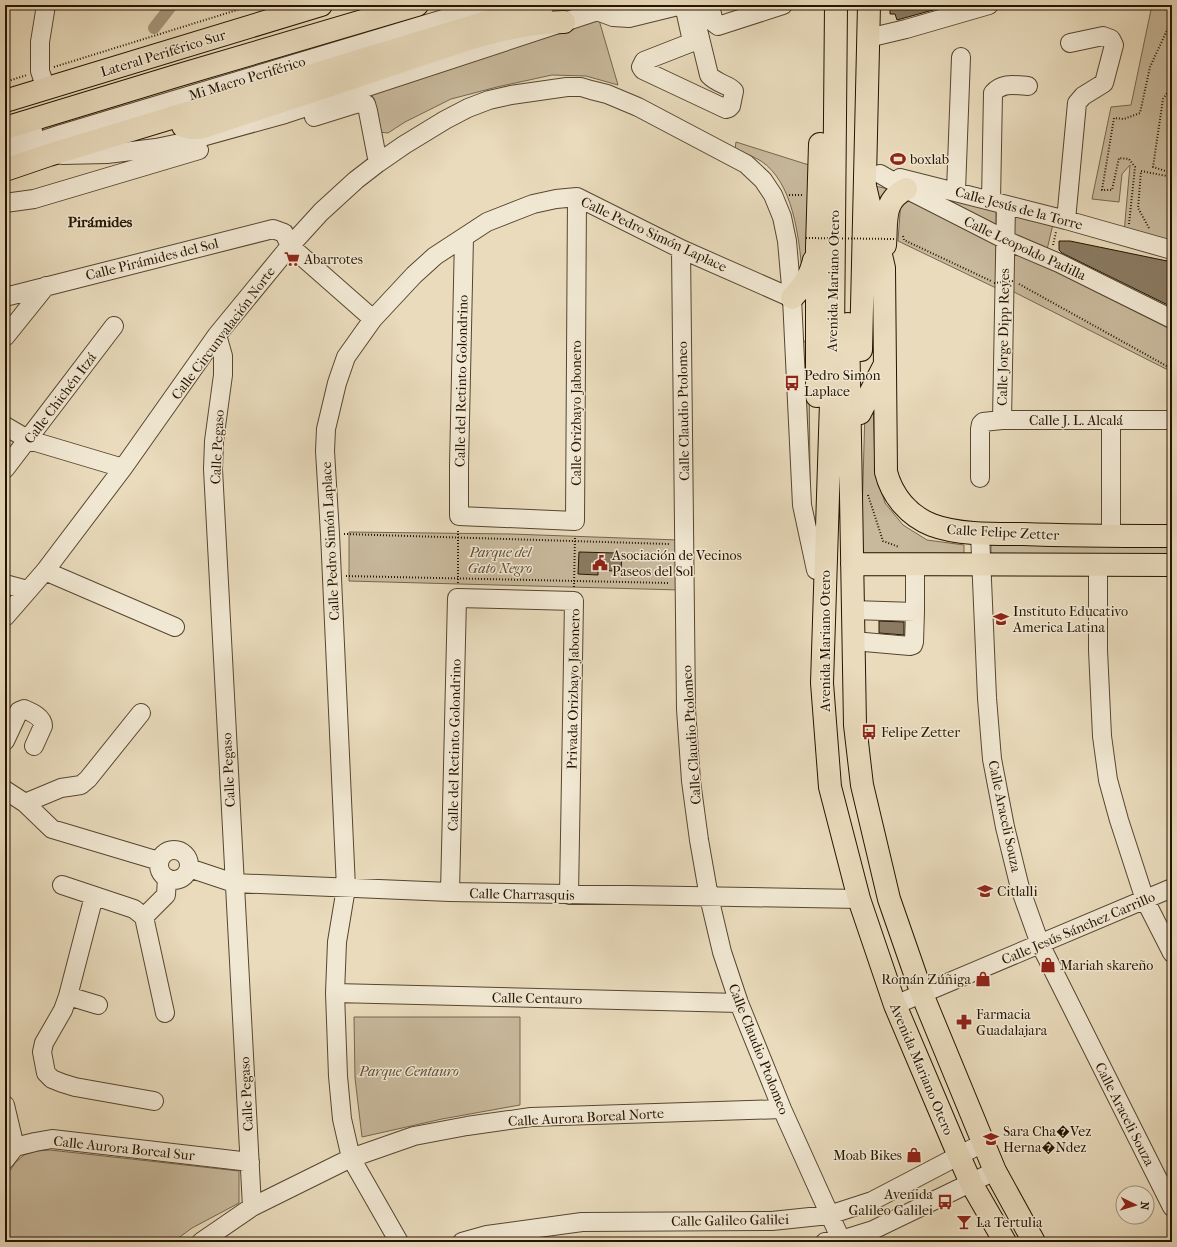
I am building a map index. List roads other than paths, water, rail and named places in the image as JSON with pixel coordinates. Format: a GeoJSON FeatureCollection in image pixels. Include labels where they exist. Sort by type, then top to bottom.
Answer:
{"type":"FeatureCollection","features":[{"type":"Feature","properties":{"kind":"main road","name":"Lateral Periférico Sur"},"geometry":{"type":"LineString","coordinates":[[6,96],[43,80],[321,5]]}},
{"type":"Feature","properties":{"kind":"main road"},"geometry":{"type":"LineString","coordinates":[[170,72],[177,64],[183,62],[298,30],[379,5]]}},
{"type":"Feature","properties":{"kind":"main road"},"geometry":{"type":"LineString","coordinates":[[5,128],[417,5]]}},
{"type":"Feature","properties":{"kind":"main road"},"geometry":{"type":"LineString","coordinates":[[5,170],[49,155],[543,5]]}},
{"type":"Feature","properties":{"kind":"main road","name":"Avenida Mariano Otero"},"geometry":{"type":"LineString","coordinates":[[836,5],[840,339],[852,520],[855,725],[862,785],[889,899],[922,994],[995,1170],[1034,1242]]}},
{"type":"Feature","properties":{"kind":"main road","name":"Avenida Mariano Otero"},"geometry":{"type":"LineString","coordinates":[[851,5],[840,339],[824,608],[822,683],[830,788],[859,899],[895,1005],[958,1156],[971,1183],[1005,1242]]}},
{"type":"Feature","properties":{"kind":"main road"},"geometry":{"type":"LineString","coordinates":[[824,608],[816,570],[811,243],[827,11]]}},
{"type":"Feature","properties":{"kind":"main road"},"geometry":{"type":"LineString","coordinates":[[852,520],[860,413],[870,177],[867,16]]}},
{"type":"Feature","properties":{"kind":"main road"},"geometry":{"type":"LineString","coordinates":[[181,135],[191,128],[200,128],[457,43],[532,23],[564,22]]}},
{"type":"Feature","properties":{"kind":"main road","name":"Calle Felipe Zetter"},"geometry":{"type":"LineString","coordinates":[[870,177],[873,233],[884,268],[886,472],[891,488],[906,508],[921,520],[942,529],[980,533],[1172,536]]}},
{"type":"Feature","properties":{"kind":"main road"},"geometry":{"type":"LineString","coordinates":[[884,268],[889,205],[895,196],[906,189]]}},
{"type":"Feature","properties":{"kind":"main road"},"geometry":{"type":"LineString","coordinates":[[792,298],[806,282],[812,269],[811,243]]}},
{"type":"Feature","properties":{"kind":"main road"},"geometry":{"type":"LineString","coordinates":[[860,413],[885,364]]}},
{"type":"Feature","properties":{"kind":"main road"},"geometry":{"type":"LineString","coordinates":[[852,564],[909,556],[981,565],[1172,565]]}},
{"type":"Feature","properties":{"kind":"street"},"geometry":{"type":"LineString","coordinates":[[43,80],[40,42],[46,5]]}},
{"type":"Feature","properties":{"kind":"street","name":"Mi Macro Periférico"},"geometry":{"type":"LineString","coordinates":[[5,140],[461,5]]}},
{"type":"Feature","properties":{"kind":"street","name":"Mi Macro Periférico"},"geometry":{"type":"LineString","coordinates":[[5,154],[61,134],[490,5]]}},
{"type":"Feature","properties":{"kind":"street"},"geometry":{"type":"LineString","coordinates":[[564,22],[616,5]]}},
{"type":"Feature","properties":{"kind":"street"},"geometry":{"type":"LineString","coordinates":[[597,11],[613,17],[629,18],[683,5],[692,41],[644,61],[641,67],[643,70],[726,109],[729,108],[731,106],[734,91],[732,88],[718,83],[709,75],[692,5]]}},
{"type":"Feature","properties":{"kind":"street"},"geometry":{"type":"LineString","coordinates":[[710,5],[714,23],[718,26],[783,5]]}},
{"type":"Feature","properties":{"kind":"street"},"geometry":{"type":"LineString","coordinates":[[867,16],[906,29],[959,10],[989,5]]}},
{"type":"Feature","properties":{"kind":"street"},"geometry":{"type":"LineString","coordinates":[[1064,227],[1077,103],[1083,96],[1104,83],[1114,45],[1112,39],[1103,36],[1070,44]]}},
{"type":"Feature","properties":{"kind":"street"},"geometry":{"type":"LineString","coordinates":[[956,191],[961,57]]}},
{"type":"Feature","properties":{"kind":"street","name":"Calle Jorge Dipp Reyes"},"geometry":{"type":"LineString","coordinates":[[1002,420],[1005,240],[998,203],[992,93],[999,87],[1003,86],[1028,86]]}},
{"type":"Feature","properties":{"kind":"street","name":"Calle Circunvalación Norte"},"geometry":{"type":"LineString","coordinates":[[5,617],[45,571],[123,468],[217,335],[290,246],[321,212],[356,180],[378,163],[404,145],[468,108],[489,100],[511,95],[567,87],[581,87],[607,94],[638,107],[746,164],[763,180],[773,195],[782,217],[787,241],[792,298],[802,505],[816,570]]}},
{"type":"Feature","properties":{"kind":"street"},"geometry":{"type":"LineString","coordinates":[[5,203],[34,199],[362,102],[366,104],[368,111],[378,163]]}},
{"type":"Feature","properties":{"kind":"street"},"geometry":{"type":"LineString","coordinates":[[49,155],[79,156],[107,154],[181,135]]}},
{"type":"Feature","properties":{"kind":"street"},"geometry":{"type":"LineString","coordinates":[[5,203],[117,163],[181,135]]}},
{"type":"Feature","properties":{"kind":"street","name":"Calle Leopoldo Padilla"},"geometry":{"type":"LineString","coordinates":[[870,177],[906,189],[1005,240],[1059,263],[1172,319]]}},
{"type":"Feature","properties":{"kind":"street","name":"Calle Jesús de la Torre"},"geometry":{"type":"LineString","coordinates":[[870,177],[956,191],[998,203],[1064,227],[1172,250]]}},
{"type":"Feature","properties":{"kind":"street","name":"Calle Pedro Simón Laplace"},"geometry":{"type":"LineString","coordinates":[[399,1242],[351,1158],[342,1119],[338,1076],[335,993],[337,942],[346,888],[325,451],[326,429],[335,390],[346,357],[373,319],[414,275],[435,256],[487,222],[533,204],[556,199],[577,198],[681,249],[792,298]]}},
{"type":"Feature","properties":{"kind":"street","name":"Calle Orizbayo Jabonero"},"geometry":{"type":"LineString","coordinates":[[463,516],[575,521],[577,198]]}},
{"type":"Feature","properties":{"kind":"street","name":"Calle Pirámides del Sol"},"geometry":{"type":"LineString","coordinates":[[5,296],[273,228],[284,233],[290,246],[373,319]]}},
{"type":"Feature","properties":{"kind":"street","name":"Calle del Retinto Golondrino"},"geometry":{"type":"LineString","coordinates":[[463,516],[459,458],[464,237]]}},
{"type":"Feature","properties":{"kind":"street","name":"Calle Claudio Ptolomeo"},"geometry":{"type":"LineString","coordinates":[[681,249],[688,745],[699,840],[709,897],[722,952],[740,1004],[782,1109],[829,1215],[836,1241]]}},
{"type":"Feature","properties":{"kind":"street"},"geometry":{"type":"LineString","coordinates":[[5,337],[46,286]]}},
{"type":"Feature","properties":{"kind":"street","name":"Calle Chichén Itzá"},"geometry":{"type":"LineString","coordinates":[[5,469],[29,440],[114,326]]}},
{"type":"Feature","properties":{"kind":"street","name":"Calle Pegaso"},"geometry":{"type":"LineString","coordinates":[[217,335],[223,356],[223,375],[214,441],[213,469],[252,1207]]}},
{"type":"Feature","properties":{"kind":"street"},"geometry":{"type":"LineString","coordinates":[[1111,420],[1111,536]]}},
{"type":"Feature","properties":{"kind":"street","name":"Calle J. L. Alcalá"},"geometry":{"type":"LineString","coordinates":[[980,478],[981,424],[986,421],[1172,420]]}},
{"type":"Feature","properties":{"kind":"street"},"geometry":{"type":"LineString","coordinates":[[5,426],[29,440],[123,468]]}},
{"type":"Feature","properties":{"kind":"street","name":"Calle Araceli Souza"},"geometry":{"type":"LineString","coordinates":[[980,533],[987,698],[992,759],[1005,827],[1020,888],[1040,944],[1172,1207]]}},
{"type":"Feature","properties":{"kind":"street"},"geometry":{"type":"LineString","coordinates":[[853,641],[913,645],[915,612],[909,556]]}},
{"type":"Feature","properties":{"kind":"street"},"geometry":{"type":"LineString","coordinates":[[1098,565],[1098,650],[1102,736],[1108,780],[1144,900],[1172,953]]}},
{"type":"Feature","properties":{"kind":"street"},"geometry":{"type":"LineString","coordinates":[[45,571],[175,627]]}},
{"type":"Feature","properties":{"kind":"street"},"geometry":{"type":"LineString","coordinates":[[5,584],[27,590]]}},
{"type":"Feature","properties":{"kind":"street","name":"Calle del Retinto Golondrino"},"geometry":{"type":"LineString","coordinates":[[450,892],[457,598]]}},
{"type":"Feature","properties":{"kind":"street","name":"Privada Orizbayo Jabonero"},"geometry":{"type":"LineString","coordinates":[[457,598],[574,601],[569,895]]}},
{"type":"Feature","properties":{"kind":"street"},"geometry":{"type":"LineString","coordinates":[[853,610],[915,612]]}},
{"type":"Feature","properties":{"kind":"street"},"geometry":{"type":"LineString","coordinates":[[5,741],[19,711],[24,708],[41,719],[43,722],[43,726],[34,746]]}},
{"type":"Feature","properties":{"kind":"street"},"geometry":{"type":"LineString","coordinates":[[25,804],[60,788],[81,785],[88,779],[141,713]]}},
{"type":"Feature","properties":{"kind":"street"},"geometry":{"type":"LineString","coordinates":[[5,790],[25,804],[52,829],[159,861]]}},
{"type":"Feature","properties":{"kind":"street"},"geometry":{"type":"LineString","coordinates":[[175,850],[180,851],[187,858],[188,868],[184,876],[171,880],[160,871],[159,861],[165,852],[175,850]]}},
{"type":"Feature","properties":{"kind":"street","name":"Calle Charrasquis"},"geometry":{"type":"LineString","coordinates":[[188,868],[234,883],[450,892],[859,899]]}},
{"type":"Feature","properties":{"kind":"street"},"geometry":{"type":"LineString","coordinates":[[144,917],[166,895],[167,878]]}},
{"type":"Feature","properties":{"kind":"street"},"geometry":{"type":"LineString","coordinates":[[62,885],[134,909],[144,917],[165,1014]]}},
{"type":"Feature","properties":{"kind":"street","name":"Calle Jesús Sánchez Carrillo"},"geometry":{"type":"LineString","coordinates":[[895,1005],[1172,888]]}},
{"type":"Feature","properties":{"kind":"street"},"geometry":{"type":"LineString","coordinates":[[94,896],[68,996],[63,1010],[44,1043],[42,1052],[46,1073],[52,1079],[75,1087],[154,1101]]}},
{"type":"Feature","properties":{"kind":"street","name":"Calle Centauro"},"geometry":{"type":"LineString","coordinates":[[335,993],[740,1004]]}},
{"type":"Feature","properties":{"kind":"street"},"geometry":{"type":"LineString","coordinates":[[68,996],[98,1005]]}},
{"type":"Feature","properties":{"kind":"street"},"geometry":{"type":"LineString","coordinates":[[5,1105],[10,1154]]}},
{"type":"Feature","properties":{"kind":"street","name":"Calle Aurora Boreal Norte"},"geometry":{"type":"LineString","coordinates":[[201,1242],[252,1207],[351,1158],[414,1136],[467,1126],[531,1117],[782,1109]]}},
{"type":"Feature","properties":{"kind":"street","name":"Calle Aurora Boreal Sur"},"geometry":{"type":"LineString","coordinates":[[10,1154],[34,1142],[52,1140],[250,1162]]}},
{"type":"Feature","properties":{"kind":"street","name":"Calle Galileo Galilei"},"geometry":{"type":"LineString","coordinates":[[462,1242],[487,1236],[582,1222],[772,1221],[829,1215],[872,1201],[983,1143]]}},
{"type":"Feature","properties":{"kind":"street"},"geometry":{"type":"LineString","coordinates":[[836,1241],[873,1230],[995,1170]]}},
{"type":"Feature","properties":{"kind":"waterway"},"geometry":{"type":"LineString","coordinates":[[154,28],[172,5]]}},
{"type":"Feature","properties":{"kind":"place","name":"boxlab"},"geometry":{"type":"Point","coordinates":[898,159]}},
{"type":"Feature","properties":{"kind":"place","name":"Abarrotes"},"geometry":{"type":"Point","coordinates":[292,259]}},
{"type":"Feature","properties":{"kind":"place","name":"Pedro Simon Laplace"},"geometry":{"type":"Point","coordinates":[792,383]}},
{"type":"Feature","properties":{"kind":"place","name":"Asociación de Vecinos Paseos del Sol"},"geometry":{"type":"Point","coordinates":[600,563]}},
{"type":"Feature","properties":{"kind":"place","name":"Instituto Educativo America Latina"},"geometry":{"type":"Point","coordinates":[1001,619]}},
{"type":"Feature","properties":{"kind":"place","name":"Felipe Zetter"},"geometry":{"type":"Point","coordinates":[869,732]}},
{"type":"Feature","properties":{"kind":"place","name":"Citlalli"},"geometry":{"type":"Point","coordinates":[985,891]}},
{"type":"Feature","properties":{"kind":"place","name":"Mariah skareño"},"geometry":{"type":"Point","coordinates":[1048,965]}},
{"type":"Feature","properties":{"kind":"place","name":"Román Zúñiga"},"geometry":{"type":"Point","coordinates":[983,979]}},
{"type":"Feature","properties":{"kind":"place","name":"Farmacia Guadalajara"},"geometry":{"type":"Point","coordinates":[964,1022]}},
{"type":"Feature","properties":{"kind":"place","name":"Sara Cha�Vez Herna�Ndez"},"geometry":{"type":"Point","coordinates":[991,1139]}},
{"type":"Feature","properties":{"kind":"place","name":"Moab Bikes"},"geometry":{"type":"Point","coordinates":[914,1155]}},
{"type":"Feature","properties":{"kind":"place","name":"Avenida Galileo Galilei"},"geometry":{"type":"Point","coordinates":[945,1202]}},
{"type":"Feature","properties":{"kind":"place","name":"La Tertulia"},"geometry":{"type":"Point","coordinates":[964,1222]}},
{"type":"Feature","properties":{"kind":"district","name":"Pirámides"},"geometry":{"type":"Point","coordinates":[100,222]}},
{"type":"Feature","properties":{"kind":"park label","name":"Parque del Gato Negro"},"geometry":{"type":"Point","coordinates":[500,560]}},
{"type":"Feature","properties":{"kind":"park label","name":"Parque Centauro"},"geometry":{"type":"Point","coordinates":[409,1071]}}]}
